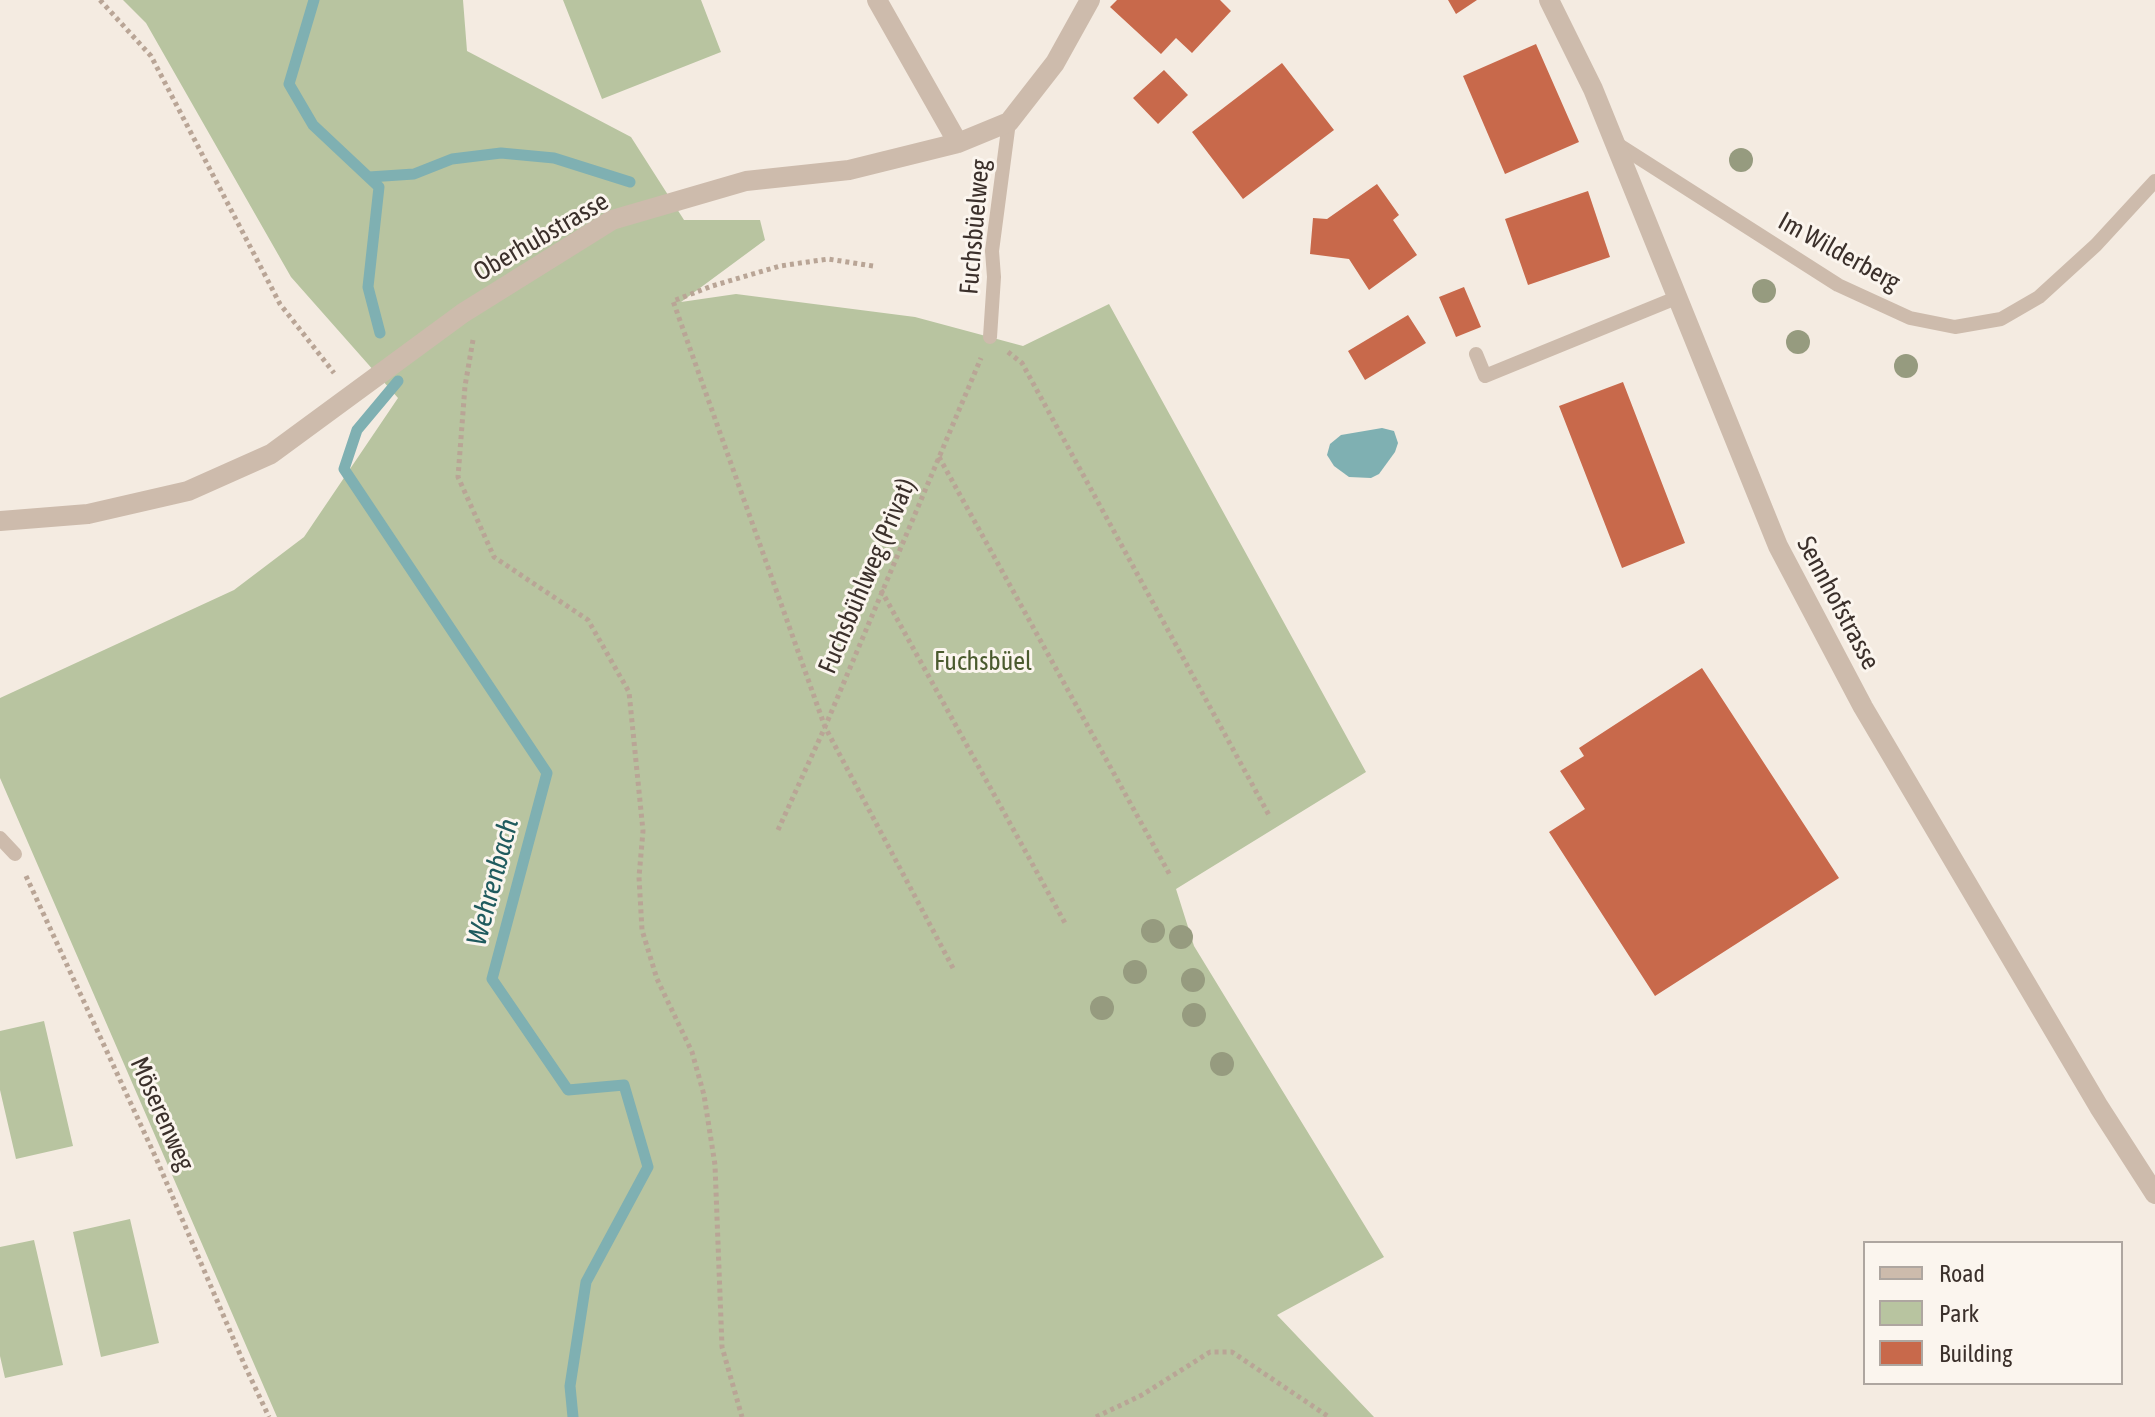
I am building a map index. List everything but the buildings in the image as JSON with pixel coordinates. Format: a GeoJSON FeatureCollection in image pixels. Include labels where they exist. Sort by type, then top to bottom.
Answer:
{"type":"FeatureCollection","features":[{"type":"Feature","properties":{"kind":"street"},"geometry":{"type":"LineString","coordinates":[[877,0],[958,143]]}},
{"type":"Feature","properties":{"kind":"street","name":"Oberhubstrasse"},"geometry":{"type":"LineString","coordinates":[[0,521],[88,514],[188,491],[271,454],[463,313],[612,220],[746,181],[849,170],[958,143],[1009,122],[1055,63],[1090,0]]}},
{"type":"Feature","properties":{"kind":"street","name":"Sennhofstrasse"},"geometry":{"type":"LineString","coordinates":[[1549,0],[1593,89],[1778,546],[1863,707],[2099,1107],[2155,1194]]}},
{"type":"Feature","properties":{"kind":"lane","name":"Fuchsbüelweg"},"geometry":{"type":"LineString","coordinates":[[990,337],[994,277],[992,251],[1009,122]]}},
{"type":"Feature","properties":{"kind":"lane","name":"Im Wilderberg"},"geometry":{"type":"LineString","coordinates":[[1614,142],[1838,285],[1910,318],[1955,327],[2001,319],[2039,297],[2096,245],[2155,181]]}},
{"type":"Feature","properties":{"kind":"lane"},"geometry":{"type":"LineString","coordinates":[[1476,354],[1485,376],[1676,298]]}},
{"type":"Feature","properties":{"kind":"lane"},"geometry":{"type":"LineString","coordinates":[[0,838],[15,854]]}},
{"type":"Feature","properties":{"kind":"path"},"geometry":{"type":"LineString","coordinates":[[100,0],[151,56],[280,304],[351,394]]}},
{"type":"Feature","properties":{"kind":"path"},"geometry":{"type":"LineString","coordinates":[[873,266],[828,259],[780,266],[673,301],[825,727],[954,970]]}},
{"type":"Feature","properties":{"kind":"path"},"geometry":{"type":"LineString","coordinates":[[463,313],[474,342],[465,386],[458,477],[494,557],[588,620],[629,692],[643,831],[639,877],[642,930],[657,979],[692,1052],[704,1095],[715,1165],[722,1347],[742,1417]]}},
{"type":"Feature","properties":{"kind":"path"},"geometry":{"type":"LineString","coordinates":[[990,337],[1022,363],[1270,817]]}},
{"type":"Feature","properties":{"kind":"path","name":"Fuchsbühlweg (Privat)"},"geometry":{"type":"LineString","coordinates":[[778,830],[825,727],[990,337]]}},
{"type":"Feature","properties":{"kind":"path"},"geometry":{"type":"LineString","coordinates":[[939,457],[1170,875]]}},
{"type":"Feature","properties":{"kind":"path"},"geometry":{"type":"LineString","coordinates":[[881,590],[1065,923]]}},
{"type":"Feature","properties":{"kind":"path","name":"Möserenweg"},"geometry":{"type":"LineString","coordinates":[[15,854],[156,1158],[269,1417]]}},
{"type":"Feature","properties":{"kind":"path"},"geometry":{"type":"LineString","coordinates":[[1096,1417],[1142,1395],[1210,1352],[1232,1352],[1329,1417]]}},
{"type":"Feature","properties":{"kind":"green space","name":"Fuchsbüel"},"geometry":{"type":"Polygon","coordinates":[[[123,0],[463,0],[467,51],[631,137],[684,220],[760,220],[765,240],[681,302],[736,294],[915,317],[1023,346],[1109,304],[1366,772],[1176,889],[1194,946],[1384,1257],[1277,1315],[1374,1417],[277,1417],[0,778],[0,698],[234,590],[304,537],[398,398],[291,277],[146,23],[123,0]]]}},
{"type":"Feature","properties":{"kind":"green space"},"geometry":{"type":"Polygon","coordinates":[[[563,0],[701,0],[721,52],[602,99],[563,0]]]}},
{"type":"Feature","properties":{"kind":"green space"},"geometry":{"type":"Polygon","coordinates":[[[44,1021],[73,1146],[16,1159],[0,1090],[0,1031],[44,1021]]]}},
{"type":"Feature","properties":{"kind":"green space"},"geometry":{"type":"Polygon","coordinates":[[[130,1219],[159,1343],[101,1357],[73,1232],[130,1219]]]}},
{"type":"Feature","properties":{"kind":"green space"},"geometry":{"type":"Polygon","coordinates":[[[34,1240],[63,1365],[5,1378],[0,1356],[0,1247],[34,1240]]]}},
{"type":"Feature","properties":{"kind":"water"},"geometry":{"type":"Polygon","coordinates":[[[1382,428],[1394,431],[1398,443],[1379,474],[1371,478],[1349,477],[1334,466],[1327,455],[1330,444],[1341,435],[1382,428]]]}},
{"type":"Feature","properties":{"kind":"waterway","name":"Wehrenbach"},"geometry":{"type":"LineString","coordinates":[[314,0],[289,84],[313,125],[379,187],[368,287],[380,333]]}},
{"type":"Feature","properties":{"kind":"waterway"},"geometry":{"type":"LineString","coordinates":[[369,177],[414,174],[452,159],[501,153],[554,158],[630,182]]}},
{"type":"Feature","properties":{"kind":"waterway","name":"Wehrenbach"},"geometry":{"type":"LineString","coordinates":[[398,381],[357,430],[344,469],[547,773],[492,979],[568,1090],[624,1085],[648,1167],[586,1282],[570,1386],[573,1417]]}}]}
